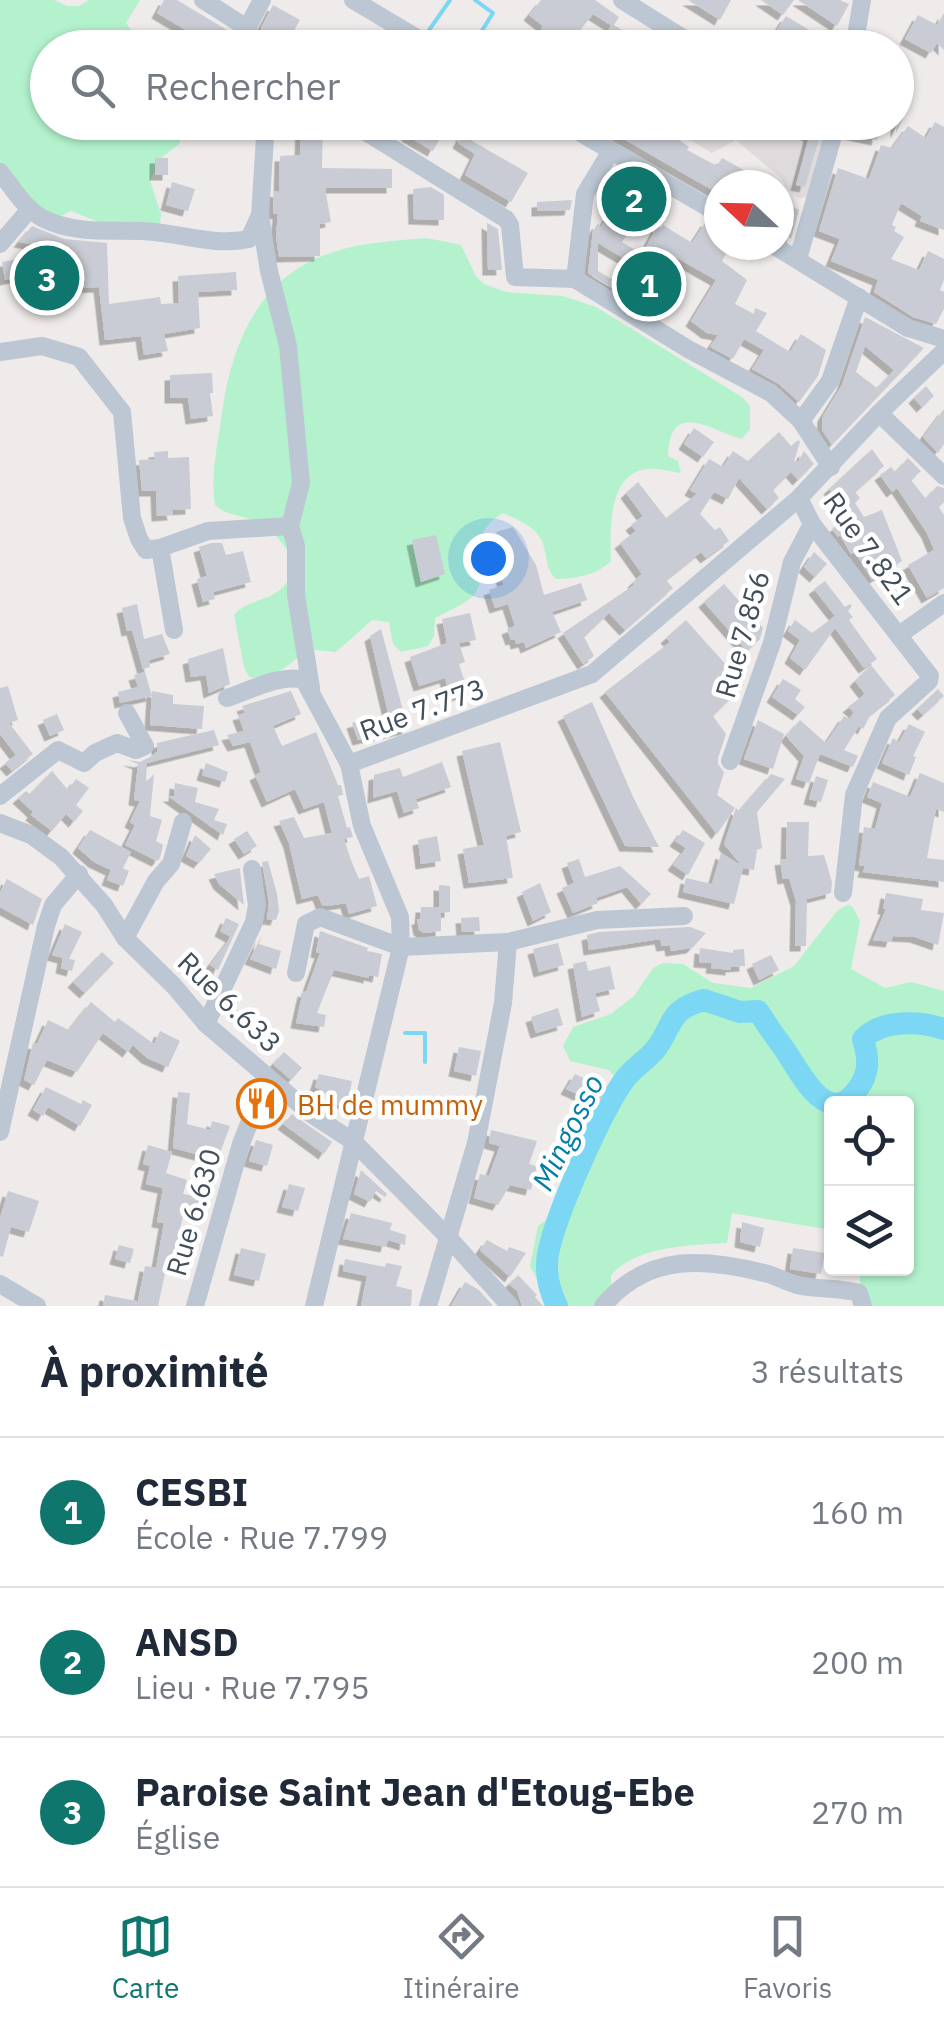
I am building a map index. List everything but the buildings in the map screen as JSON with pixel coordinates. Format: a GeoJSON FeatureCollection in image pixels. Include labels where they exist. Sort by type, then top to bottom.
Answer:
{"type":"FeatureCollection","features":[{"type":"Feature","properties":{"kind":"street"},"geometry":{"type":"LineString","coordinates":[[202,0],[248,28],[262,0]]}},
{"type":"Feature","properties":{"kind":"street"},"geometry":{"type":"LineString","coordinates":[[353,0],[404,30]]}},
{"type":"Feature","properties":{"kind":"street"},"geometry":{"type":"LineString","coordinates":[[622,0],[670,30]]}},
{"type":"Feature","properties":{"kind":"street"},"geometry":{"type":"LineString","coordinates":[[857,30],[862,0]]}},
{"type":"Feature","properties":{"kind":"street"},"geometry":{"type":"LineString","coordinates":[[265,140],[260,215],[288,346],[301,483],[290,526],[296,546],[296,595],[311,688],[349,764]]}},
{"type":"Feature","properties":{"kind":"street"},"geometry":{"type":"LineString","coordinates":[[379,140],[506,219],[510,225],[515,277],[575,279],[688,349],[771,393],[801,421],[830,467]]}},
{"type":"Feature","properties":{"kind":"street"},"geometry":{"type":"LineString","coordinates":[[592,140],[704,205]]}},
{"type":"Feature","properties":{"kind":"street"},"geometry":{"type":"LineString","coordinates":[[798,259],[833,140]]}},
{"type":"Feature","properties":{"kind":"street"},"geometry":{"type":"LineString","coordinates":[[575,279],[585,194],[611,151]]}},
{"type":"Feature","properties":{"kind":"street"},"geometry":{"type":"LineString","coordinates":[[0,172],[39,217],[83,230],[141,231],[230,243],[249,239],[260,215]]}},
{"type":"Feature","properties":{"kind":"street"},"geometry":{"type":"LineString","coordinates":[[0,244],[30,209]]}},
{"type":"Feature","properties":{"kind":"street"},"geometry":{"type":"LineString","coordinates":[[794,257],[908,328],[944,339]]}},
{"type":"Feature","properties":{"kind":"street"},"geometry":{"type":"LineString","coordinates":[[801,421],[830,381],[860,297]]}},
{"type":"Feature","properties":{"kind":"street"},"geometry":{"type":"LineString","coordinates":[[0,352],[42,346],[79,357],[122,412],[132,518],[146,550],[208,530],[290,526]]}},
{"type":"Feature","properties":{"kind":"street","name":"Rue 7.773"},"geometry":{"type":"LineString","coordinates":[[314,1306],[401,948],[400,917],[362,826],[349,764],[592,674],[799,498],[944,351]]}},
{"type":"Feature","properties":{"kind":"street"},"geometry":{"type":"LineString","coordinates":[[879,413],[944,476]]}},
{"type":"Feature","properties":{"kind":"street","name":"Rue 7.821"},"geometry":{"type":"LineString","coordinates":[[799,498],[812,524],[926,670],[929,680],[888,718],[861,777],[851,808],[843,893]]}},
{"type":"Feature","properties":{"kind":"street","name":"Rue 7.856"},"geometry":{"type":"LineString","coordinates":[[730,761],[772,643],[789,570],[812,524]]}},
{"type":"Feature","properties":{"kind":"street"},"geometry":{"type":"LineString","coordinates":[[160,548],[174,630]]}},
{"type":"Feature","properties":{"kind":"street"},"geometry":{"type":"LineString","coordinates":[[898,635],[944,603]]}},
{"type":"Feature","properties":{"kind":"street"},"geometry":{"type":"LineString","coordinates":[[227,698],[296,677],[311,688]]}},
{"type":"Feature","properties":{"kind":"street"},"geometry":{"type":"LineString","coordinates":[[0,796],[58,750],[84,763],[117,743],[136,750],[145,746],[127,713]]}},
{"type":"Feature","properties":{"kind":"street"},"geometry":{"type":"LineString","coordinates":[[126,938],[156,880],[171,864],[184,822]]}},
{"type":"Feature","properties":{"kind":"street","name":"Rue 6.633"},"geometry":{"type":"LineString","coordinates":[[0,823],[46,846],[78,874],[126,938],[206,1024],[311,1114],[354,1142],[510,1306]]}},
{"type":"Feature","properties":{"kind":"street"},"geometry":{"type":"LineString","coordinates":[[206,1024],[254,922],[257,905],[252,869]]}},
{"type":"Feature","properties":{"kind":"street"},"geometry":{"type":"LineString","coordinates":[[0,1132],[46,926],[53,905],[78,874]]}},
{"type":"Feature","properties":{"kind":"street"},"geometry":{"type":"LineString","coordinates":[[296,973],[306,924],[312,918],[320,917],[401,948],[508,942],[597,920],[684,916]]}},
{"type":"Feature","properties":{"kind":"street"},"geometry":{"type":"LineString","coordinates":[[428,1306],[476,1142],[503,1003],[508,942]]}},
{"type":"Feature","properties":{"kind":"street","name":"Rue 6.630"},"geometry":{"type":"LineString","coordinates":[[195,1306],[244,1132],[267,1077]]}},
{"type":"Feature","properties":{"kind":"street"},"geometry":{"type":"LineString","coordinates":[[603,1306],[628,1283],[674,1262],[727,1264],[773,1275],[798,1286],[858,1292],[862,1306]]}},
{"type":"Feature","properties":{"kind":"street"},"geometry":{"type":"LineString","coordinates":[[0,1284],[37,1306]]}},
{"type":"Feature","properties":{"kind":"shaded area"},"geometry":{"type":"Polygon","coordinates":[[[690,140],[736,140],[712,153],[690,140]]]}},
{"type":"Feature","properties":{"kind":"shaded area"},"geometry":{"type":"Polygon","coordinates":[[[736,140],[824,140],[808,196],[800,199],[794,194],[794,170],[772,170],[736,140]]]}},
{"type":"Feature","properties":{"kind":"green space"},"geometry":{"type":"Polygon","coordinates":[[[0,0],[54,0],[79,6],[89,0],[140,0],[126,23],[131,30],[30,30],[30,140],[180,140],[161,158],[150,181],[161,214],[160,225],[129,234],[71,211],[51,221],[0,168],[0,0]]]}},
{"type":"Feature","properties":{"kind":"green space"},"geometry":{"type":"Polygon","coordinates":[[[427,238],[461,245],[484,284],[506,292],[563,296],[596,307],[742,397],[750,406],[750,429],[742,439],[695,423],[676,427],[668,456],[678,461],[681,473],[649,469],[635,472],[625,480],[614,505],[611,561],[599,570],[556,579],[535,531],[503,513],[483,533],[476,592],[463,604],[435,618],[434,636],[428,646],[401,652],[393,644],[389,622],[372,620],[336,652],[305,649],[280,670],[265,677],[249,677],[234,615],[282,588],[292,570],[288,552],[267,529],[215,505],[214,471],[222,413],[241,340],[266,297],[304,265],[352,247],[427,238]]]}},
{"type":"Feature","properties":{"kind":"green space"},"geometry":{"type":"Polygon","coordinates":[[[852,906],[860,921],[851,969],[885,988],[911,982],[944,991],[944,1306],[860,1306],[860,1276],[914,1276],[914,1096],[824,1096],[824,1229],[732,1213],[727,1243],[664,1249],[622,1265],[611,1275],[612,1306],[551,1306],[530,1266],[538,1226],[552,1216],[616,1079],[609,1070],[570,1061],[563,1046],[573,1027],[611,1014],[634,996],[653,968],[663,963],[683,964],[713,983],[751,988],[794,966],[837,911],[852,906]]]}},
{"type":"Feature","properties":{"kind":"waterway"},"geometry":{"type":"LineString","coordinates":[[429,30],[450,0]]}},
{"type":"Feature","properties":{"kind":"waterway"},"geometry":{"type":"LineString","coordinates":[[475,0],[493,13],[482,30]]}},
{"type":"Feature","properties":{"kind":"waterway","name":"Mingosso"},"geometry":{"type":"LineString","coordinates":[[557,1306],[548,1281],[548,1254],[580,1164],[625,1079],[654,1051],[674,1017],[685,1008],[704,1000],[740,1012],[758,1011],[806,1083],[825,1101],[835,1104],[846,1101],[861,1084],[867,1066],[863,1039],[871,1033],[902,1024],[944,1029]]}},
{"type":"Feature","properties":{"kind":"waterway"},"geometry":{"type":"LineString","coordinates":[[405,1033],[425,1033],[425,1062]]}},
{"type":"Feature","properties":{"kind":"place","name":"ANSD"},"geometry":{"type":"Point","coordinates":[634,199]}},
{"type":"Feature","properties":{"kind":"place","name":"Paroise Saint Jean d'Etoug-Ebe"},"geometry":{"type":"Point","coordinates":[47,278]}},
{"type":"Feature","properties":{"kind":"place","name":"CESBI"},"geometry":{"type":"Point","coordinates":[649,284]}},
{"type":"Feature","properties":{"kind":"place","name":"BH de mummy"},"geometry":{"type":"Point","coordinates":[262,1104]}}]}
